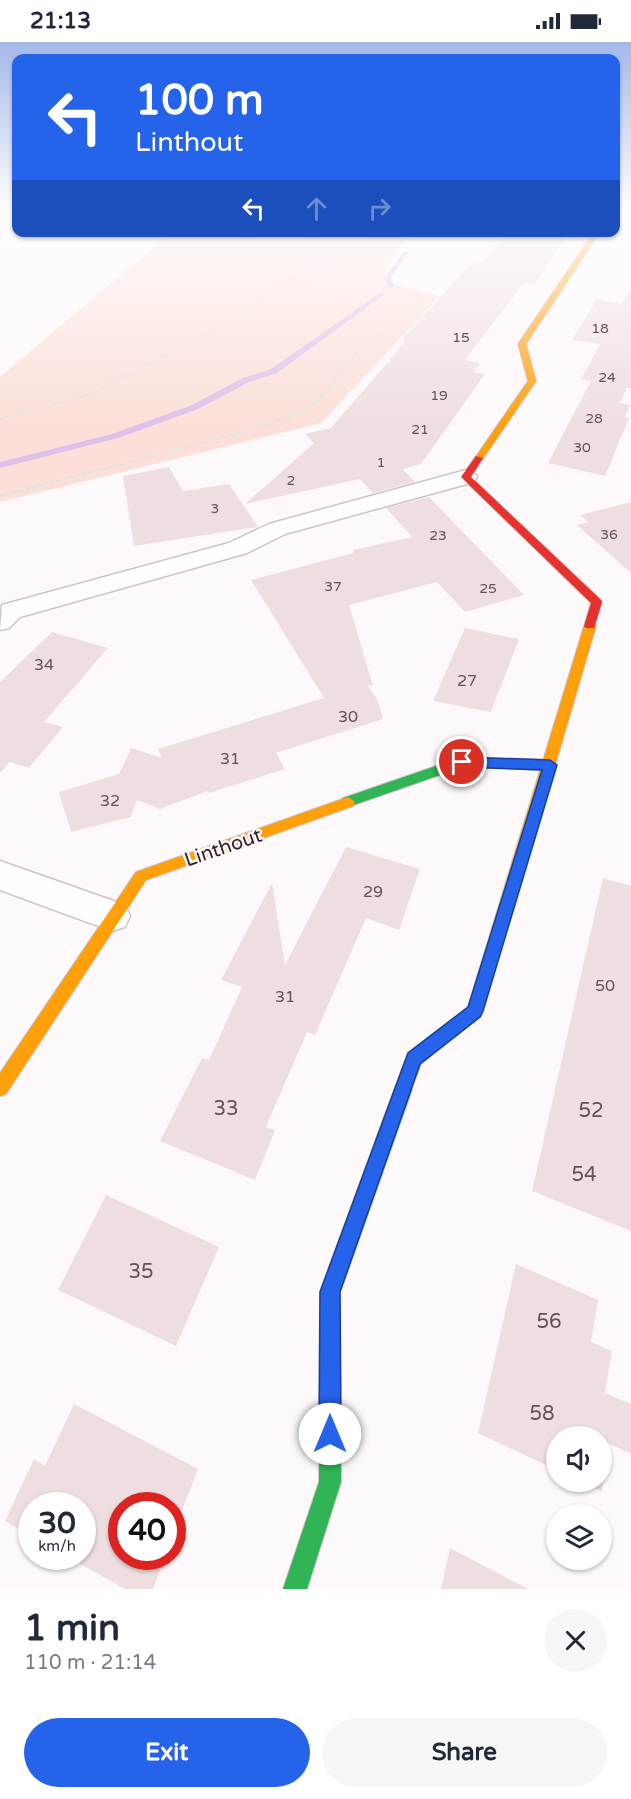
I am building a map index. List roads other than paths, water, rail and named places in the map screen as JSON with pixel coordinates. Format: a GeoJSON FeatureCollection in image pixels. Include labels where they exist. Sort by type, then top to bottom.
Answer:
{"type":"FeatureCollection","features":[{"type":"Feature","properties":{"kind":"street"},"geometry":{"type":"LineString","coordinates":[[0,622],[11,611],[238,548],[277,529],[466,477],[532,381],[522,344],[564,281]]}},
{"type":"Feature","properties":{"kind":"street"},"geometry":{"type":"LineString","coordinates":[[295,1589],[330,1482],[330,1292],[414,1059],[475,1011],[597,602],[466,477]]}},
{"type":"Feature","properties":{"kind":"street","name":"Linthout"},"geometry":{"type":"LineString","coordinates":[[0,1088],[112,916],[141,876],[462,762],[550,765]]}},
{"type":"Feature","properties":{"kind":"street"},"geometry":{"type":"LineString","coordinates":[[0,874],[112,916]]}},
{"type":"Feature","properties":{"kind":"waterway"},"geometry":{"type":"LineString","coordinates":[[388,281],[392,287]]}},
{"type":"Feature","properties":{"kind":"waterway"},"geometry":{"type":"LineString","coordinates":[[0,465],[115,436],[195,407],[246,380],[274,371],[382,294]]}}]}
